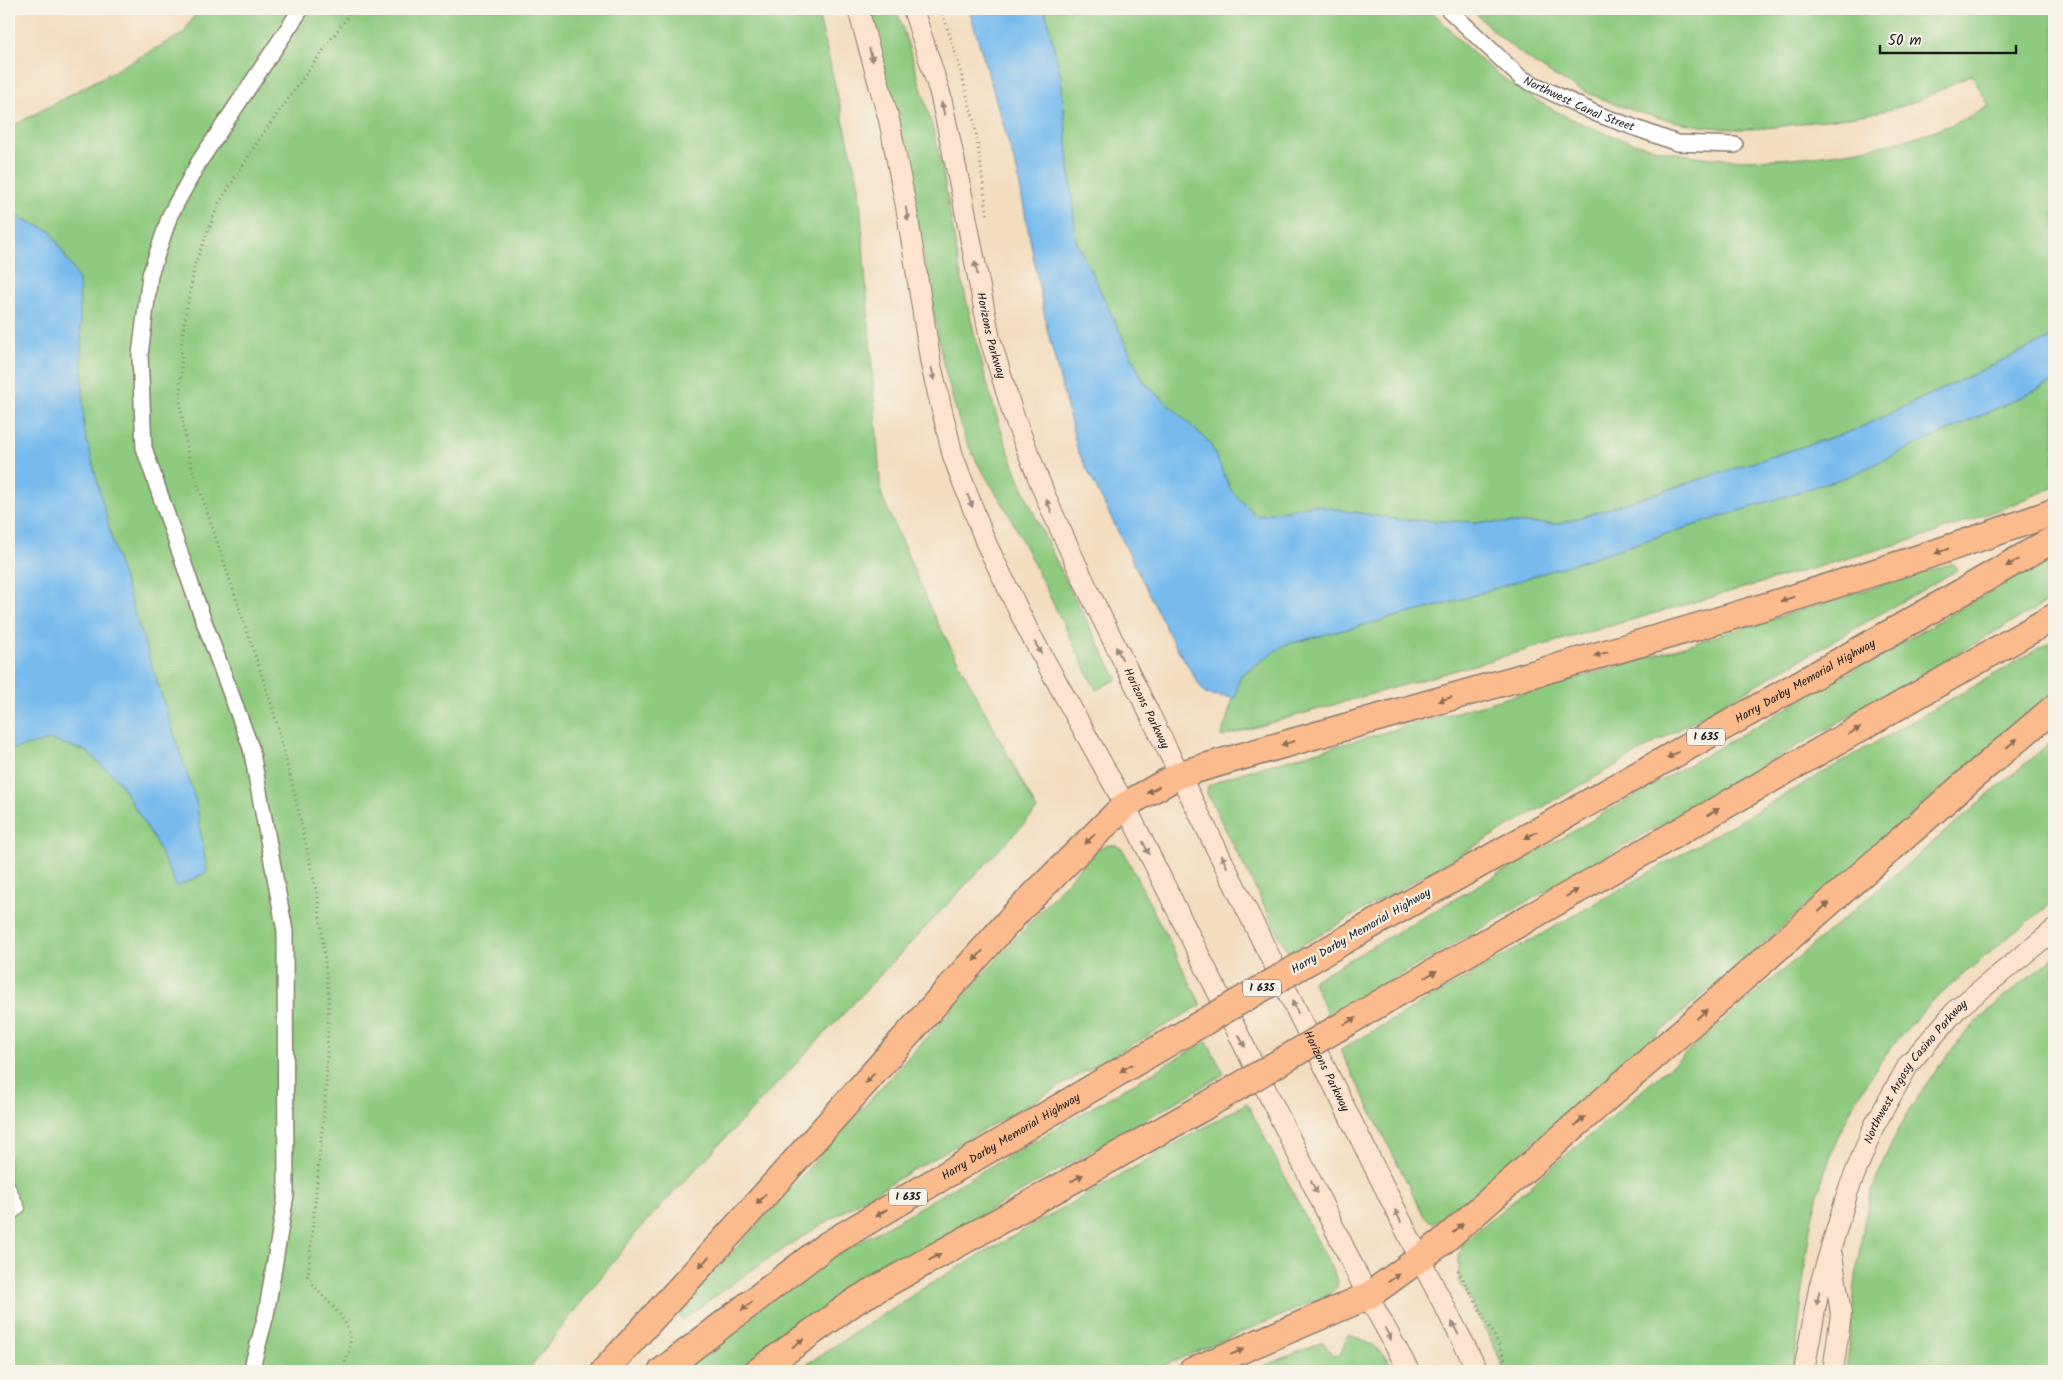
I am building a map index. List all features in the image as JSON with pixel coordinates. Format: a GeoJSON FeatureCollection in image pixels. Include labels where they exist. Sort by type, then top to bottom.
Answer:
{"type":"FeatureCollection","features":[{"type":"Feature","properties":{"kind":"highway"},"geometry":{"type":"LineString","coordinates":[[604,1371],[737,1226],[1018,911],[1125,805],[1181,774],[1648,640],[1937,554],[2054,512]]}},
{"type":"Feature","properties":{"kind":"highway","name":"Harry Darby Memorial Highway"},"geometry":{"type":"LineString","coordinates":[[662,1371],[824,1247],[1357,933],[2054,539]]}},
{"type":"Feature","properties":{"kind":"highway"},"geometry":{"type":"LineString","coordinates":[[758,1371],[857,1300],[1202,1108],[1389,998],[2054,617]]}},
{"type":"Feature","properties":{"kind":"highway"},"geometry":{"type":"LineString","coordinates":[[1192,1371],[1368,1296],[1449,1237],[1975,775],[2054,708]]}},
{"type":"Feature","properties":{"kind":"main road"},"geometry":{"type":"LineString","coordinates":[[858,9],[889,120],[907,212],[931,366],[952,456],[986,543],[1028,630],[1125,805],[1368,1296],[1409,1371]]}},
{"type":"Feature","properties":{"kind":"main road","name":"Horizons Parkway"},"geometry":{"type":"LineString","coordinates":[[913,9],[940,93],[990,339],[1014,417],[1049,505],[1090,594],[1181,774],[1420,1259],[1478,1371]]}},
{"type":"Feature","properties":{"kind":"main road","name":"Northwest Argosy Casino Parkway"},"geometry":{"type":"LineString","coordinates":[[1804,1371],[1819,1288],[1848,1191],[1874,1126],[1909,1064],[1957,1009],[2054,930]]}},
{"type":"Feature","properties":{"kind":"main road","name":"Northwest Argosy Casino Parkway"},"geometry":{"type":"LineString","coordinates":[[1831,1251],[1841,1314],[1833,1371]]}},
{"type":"Feature","properties":{"kind":"street"},"geometry":{"type":"LineString","coordinates":[[251,1371],[266,1315],[286,1195],[285,931],[251,748],[199,608],[144,448],[140,354],[150,275],[170,215],[199,162],[302,9]]}},
{"type":"Feature","properties":{"kind":"street","name":"Northwest Canal Street"},"geometry":{"type":"LineString","coordinates":[[1448,9],[1521,78],[1589,110],[1677,143],[1735,145]]}},
{"type":"Feature","properties":{"kind":"lane"},"geometry":{"type":"LineString","coordinates":[[9,1183],[21,1208],[9,1219]]}},
{"type":"Feature","properties":{"kind":"path"},"geometry":{"type":"LineString","coordinates":[[341,1371],[350,1344],[346,1324],[333,1305],[314,1288],[308,1276],[326,1089],[329,998],[318,898],[273,709],[188,455],[180,403],[182,335],[195,264],[218,203],[260,138],[353,9]]}},
{"type":"Feature","properties":{"kind":"path"},"geometry":{"type":"LineString","coordinates":[[941,9],[957,58],[975,125],[988,220]]}},
{"type":"Feature","properties":{"kind":"path"},"geometry":{"type":"LineString","coordinates":[[1458,1270],[1493,1333],[1510,1371]]}},
{"type":"Feature","properties":{"kind":"green space"},"geometry":{"type":"Polygon","coordinates":[[[198,9],[817,9],[859,186],[881,494],[932,612],[1037,810],[640,1228],[527,1371],[9,1371],[9,128],[184,33],[198,9]]]}},
{"type":"Feature","properties":{"kind":"green space"},"geometry":{"type":"Polygon","coordinates":[[[866,9],[896,9],[903,29],[937,148],[945,182],[961,276],[995,411],[1034,515],[1117,679],[1096,690],[1009,514],[966,441],[959,421],[943,363],[905,157],[866,9]]]}},
{"type":"Feature","properties":{"kind":"green space"},"geometry":{"type":"Polygon","coordinates":[[[1045,9],[1430,9],[1469,49],[1506,80],[1556,111],[1583,124],[1610,135],[1666,151],[1695,156],[1751,160],[1846,152],[1883,145],[1956,123],[1989,106],[1971,74],[1911,103],[1871,113],[1755,129],[1698,125],[1626,108],[1591,95],[1558,78],[1527,58],[1498,35],[1472,9],[2054,9],[2054,336],[1855,430],[1559,524],[1401,520],[1312,505],[1256,516],[1231,490],[1210,443],[1144,382],[1076,240],[1061,78],[1045,9]]]}},
{"type":"Feature","properties":{"kind":"green space"},"geometry":{"type":"Polygon","coordinates":[[[2054,382],[2054,487],[2004,508],[1926,536],[1221,737],[1240,676],[1284,645],[1443,605],[1849,476],[2054,382]]]}},
{"type":"Feature","properties":{"kind":"green space"},"geometry":{"type":"Polygon","coordinates":[[[2054,555],[2054,598],[1329,1016],[1312,981],[2054,555]]]}},
{"type":"Feature","properties":{"kind":"green space"},"geometry":{"type":"Polygon","coordinates":[[[1953,563],[1957,570],[1288,953],[1207,793],[1208,786],[1230,776],[1619,666],[1953,563]]]}},
{"type":"Feature","properties":{"kind":"green space"},"geometry":{"type":"Polygon","coordinates":[[[2054,640],[2054,692],[1444,1219],[1433,1223],[1424,1216],[1340,1050],[2054,640]]]}},
{"type":"Feature","properties":{"kind":"green space"},"geometry":{"type":"Polygon","coordinates":[[[2054,739],[2054,901],[1966,972],[1916,1019],[1881,1061],[1852,1107],[1830,1158],[1812,1218],[1794,1371],[1504,1371],[1496,1350],[1459,1280],[1459,1258],[1462,1244],[2054,739]]]}},
{"type":"Feature","properties":{"kind":"green space"},"geometry":{"type":"Polygon","coordinates":[[[1109,845],[1116,845],[1123,850],[1201,1005],[856,1204],[750,1271],[683,1320],[677,1314],[1086,860],[1096,850],[1109,845]]]}},
{"type":"Feature","properties":{"kind":"green space"},"geometry":{"type":"Polygon","coordinates":[[[2054,957],[2054,1371],[1846,1371],[1857,1264],[1864,1222],[1877,1176],[1903,1122],[1937,1069],[1975,1023],[2054,957]]]}},
{"type":"Feature","properties":{"kind":"green space"},"geometry":{"type":"Polygon","coordinates":[[[1207,1041],[1224,1074],[895,1265],[796,1328],[737,1371],[674,1371],[820,1265],[1207,1041]]]}},
{"type":"Feature","properties":{"kind":"green space"},"geometry":{"type":"Polygon","coordinates":[[[1247,1103],[1338,1281],[1337,1287],[1327,1296],[1151,1371],[796,1371],[931,1283],[1247,1103]]]}},
{"type":"Feature","properties":{"kind":"green space"},"geometry":{"type":"Polygon","coordinates":[[[1348,1335],[1363,1340],[1376,1348],[1395,1371],[1252,1371],[1323,1342],[1333,1356],[1340,1355],[1348,1335]]]}},
{"type":"Feature","properties":{"kind":"water"},"geometry":{"type":"Polygon","coordinates":[[[969,9],[1045,9],[1061,78],[1076,240],[1144,382],[1210,443],[1231,490],[1256,516],[1312,505],[1401,520],[1560,524],[1855,430],[2054,336],[2054,382],[1849,476],[1443,605],[1284,645],[1240,676],[1235,698],[1205,694],[1171,638],[1078,451],[1047,328],[1017,171],[969,9]]]}},
{"type":"Feature","properties":{"kind":"water"},"geometry":{"type":"Polygon","coordinates":[[[9,213],[51,231],[79,280],[84,429],[118,562],[196,801],[207,872],[177,887],[155,841],[118,780],[86,751],[51,740],[9,750],[9,213]]]}}]}
